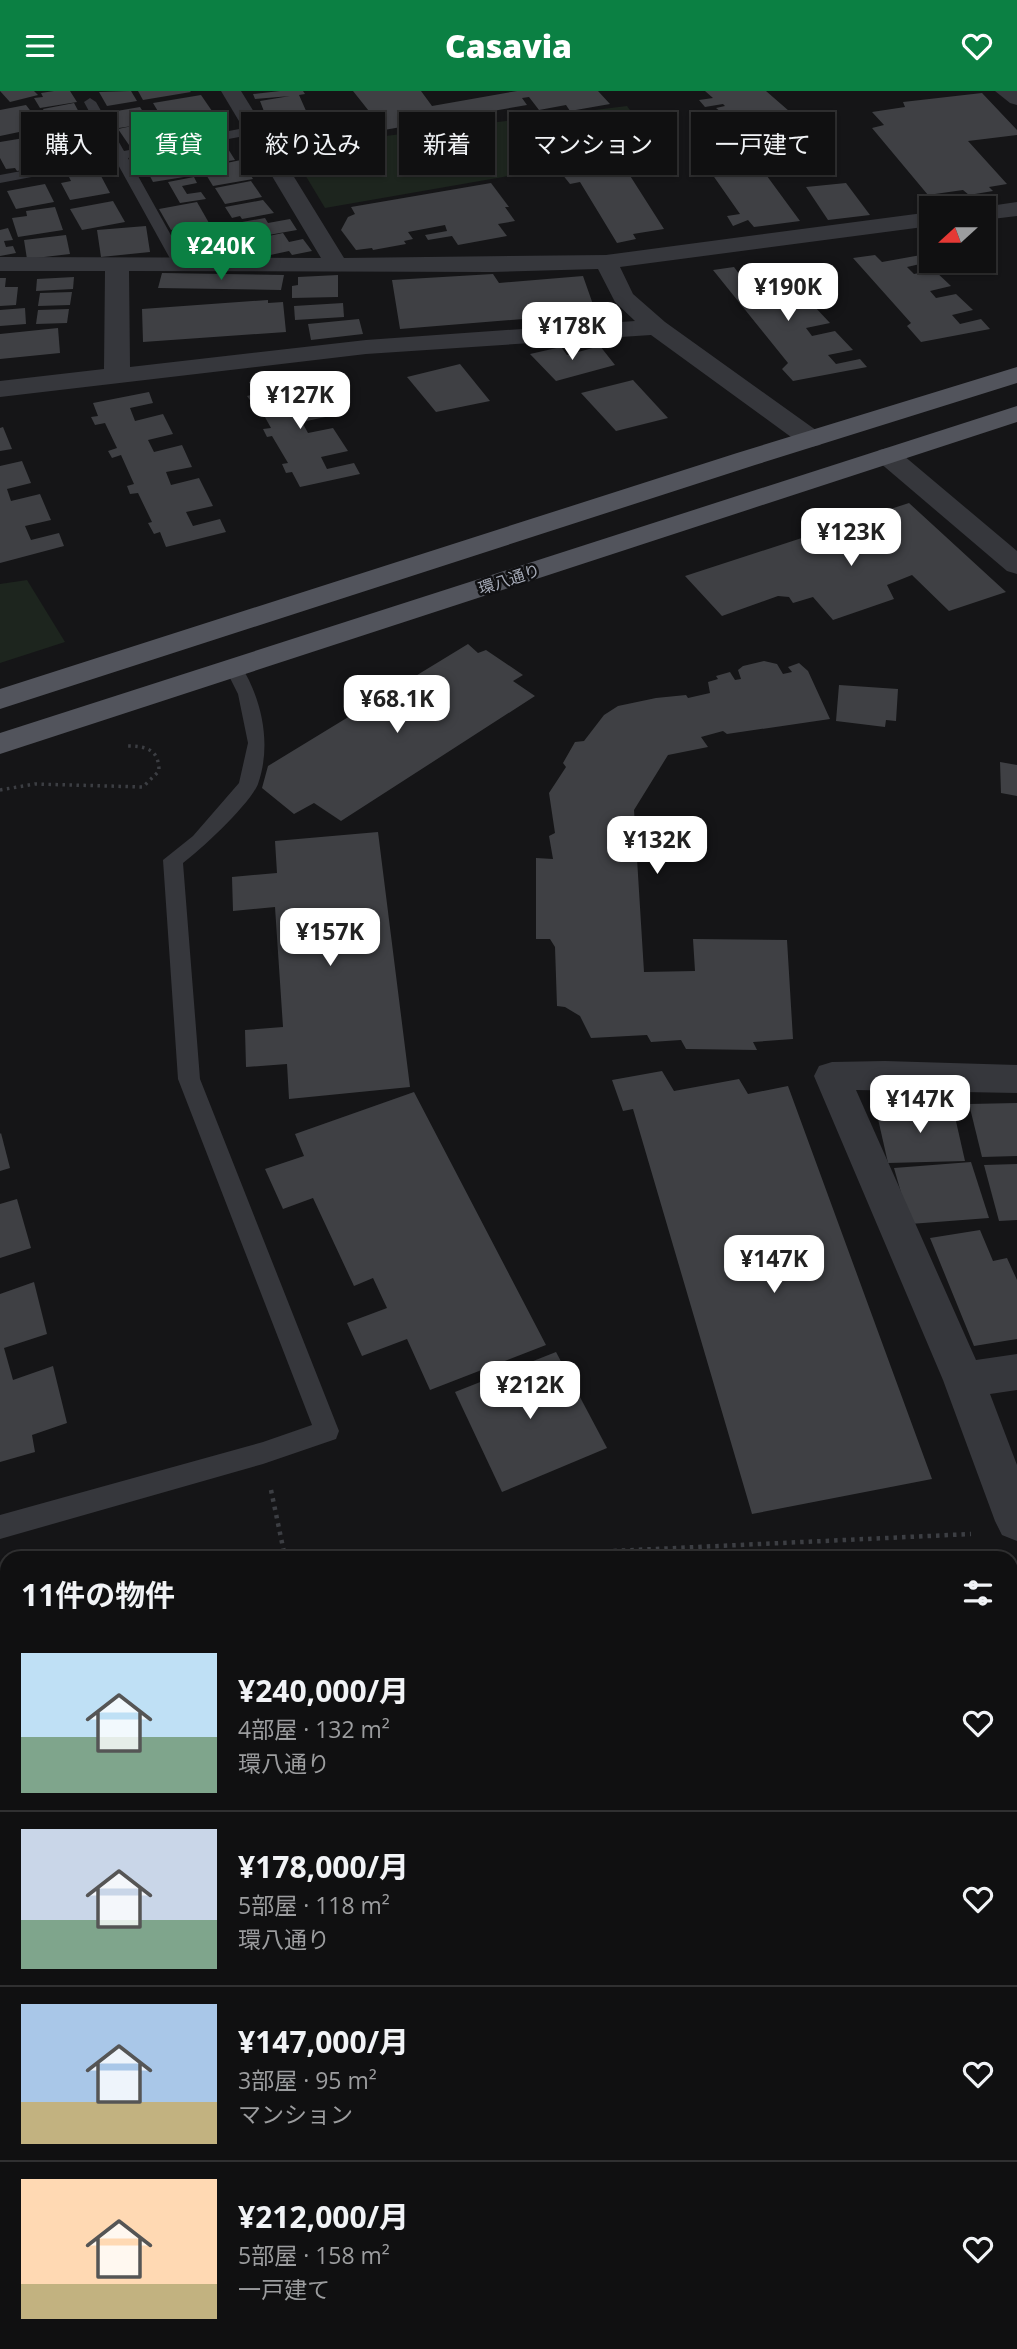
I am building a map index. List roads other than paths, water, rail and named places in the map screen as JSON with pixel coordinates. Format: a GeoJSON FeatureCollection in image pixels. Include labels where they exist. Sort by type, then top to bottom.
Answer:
{"type":"FeatureCollection","features":[{"type":"Feature","properties":{"kind":"main road"},"geometry":{"type":"LineString","coordinates":[[0,699],[1017,375]]}},
{"type":"Feature","properties":{"kind":"main road","name":"環八通り"},"geometry":{"type":"LineString","coordinates":[[0,744],[1017,414]]}},
{"type":"Feature","properties":{"kind":"street"},"geometry":{"type":"LineString","coordinates":[[231,91],[244,112]]}},
{"type":"Feature","properties":{"kind":"street"},"geometry":{"type":"LineString","coordinates":[[1005,91],[1017,99]]}},
{"type":"Feature","properties":{"kind":"street"},"geometry":{"type":"LineString","coordinates":[[282,175],[337,265]]}},
{"type":"Feature","properties":{"kind":"street"},"geometry":{"type":"LineString","coordinates":[[996,212],[1017,209]]}},
{"type":"Feature","properties":{"kind":"street"},"geometry":{"type":"LineString","coordinates":[[0,264],[337,265],[606,262],[919,221]]}},
{"type":"Feature","properties":{"kind":"street"},"geometry":{"type":"LineString","coordinates":[[606,262],[623,297],[656,327],[811,439]]}},
{"type":"Feature","properties":{"kind":"street"},"geometry":{"type":"LineString","coordinates":[[117,264],[117,375]]}},
{"type":"Feature","properties":{"kind":"street"},"geometry":{"type":"LineString","coordinates":[[0,389],[366,347],[656,327]]}},
{"type":"Feature","properties":{"kind":"street"},"geometry":{"type":"LineString","coordinates":[[888,456],[1017,565]]}},
{"type":"Feature","properties":{"kind":"street"},"geometry":{"type":"LineString","coordinates":[[1017,1079],[832,1076],[964,1380],[1017,1521]]}},
{"type":"Feature","properties":{"kind":"street"},"geometry":{"type":"LineString","coordinates":[[964,1380],[1017,1372]]}},
{"type":"Feature","properties":{"kind":"lane"},"geometry":{"type":"LineString","coordinates":[[90,102],[180,264]]}},
{"type":"Feature","properties":{"kind":"lane"},"geometry":{"type":"LineString","coordinates":[[0,179],[241,133]]}},
{"type":"Feature","properties":{"kind":"lane"},"geometry":{"type":"LineString","coordinates":[[0,1527],[263,1453],[327,1431],[189,1079],[173,860],[200,841],[248,785],[257,743],[247,694],[234,668]]}}]}
